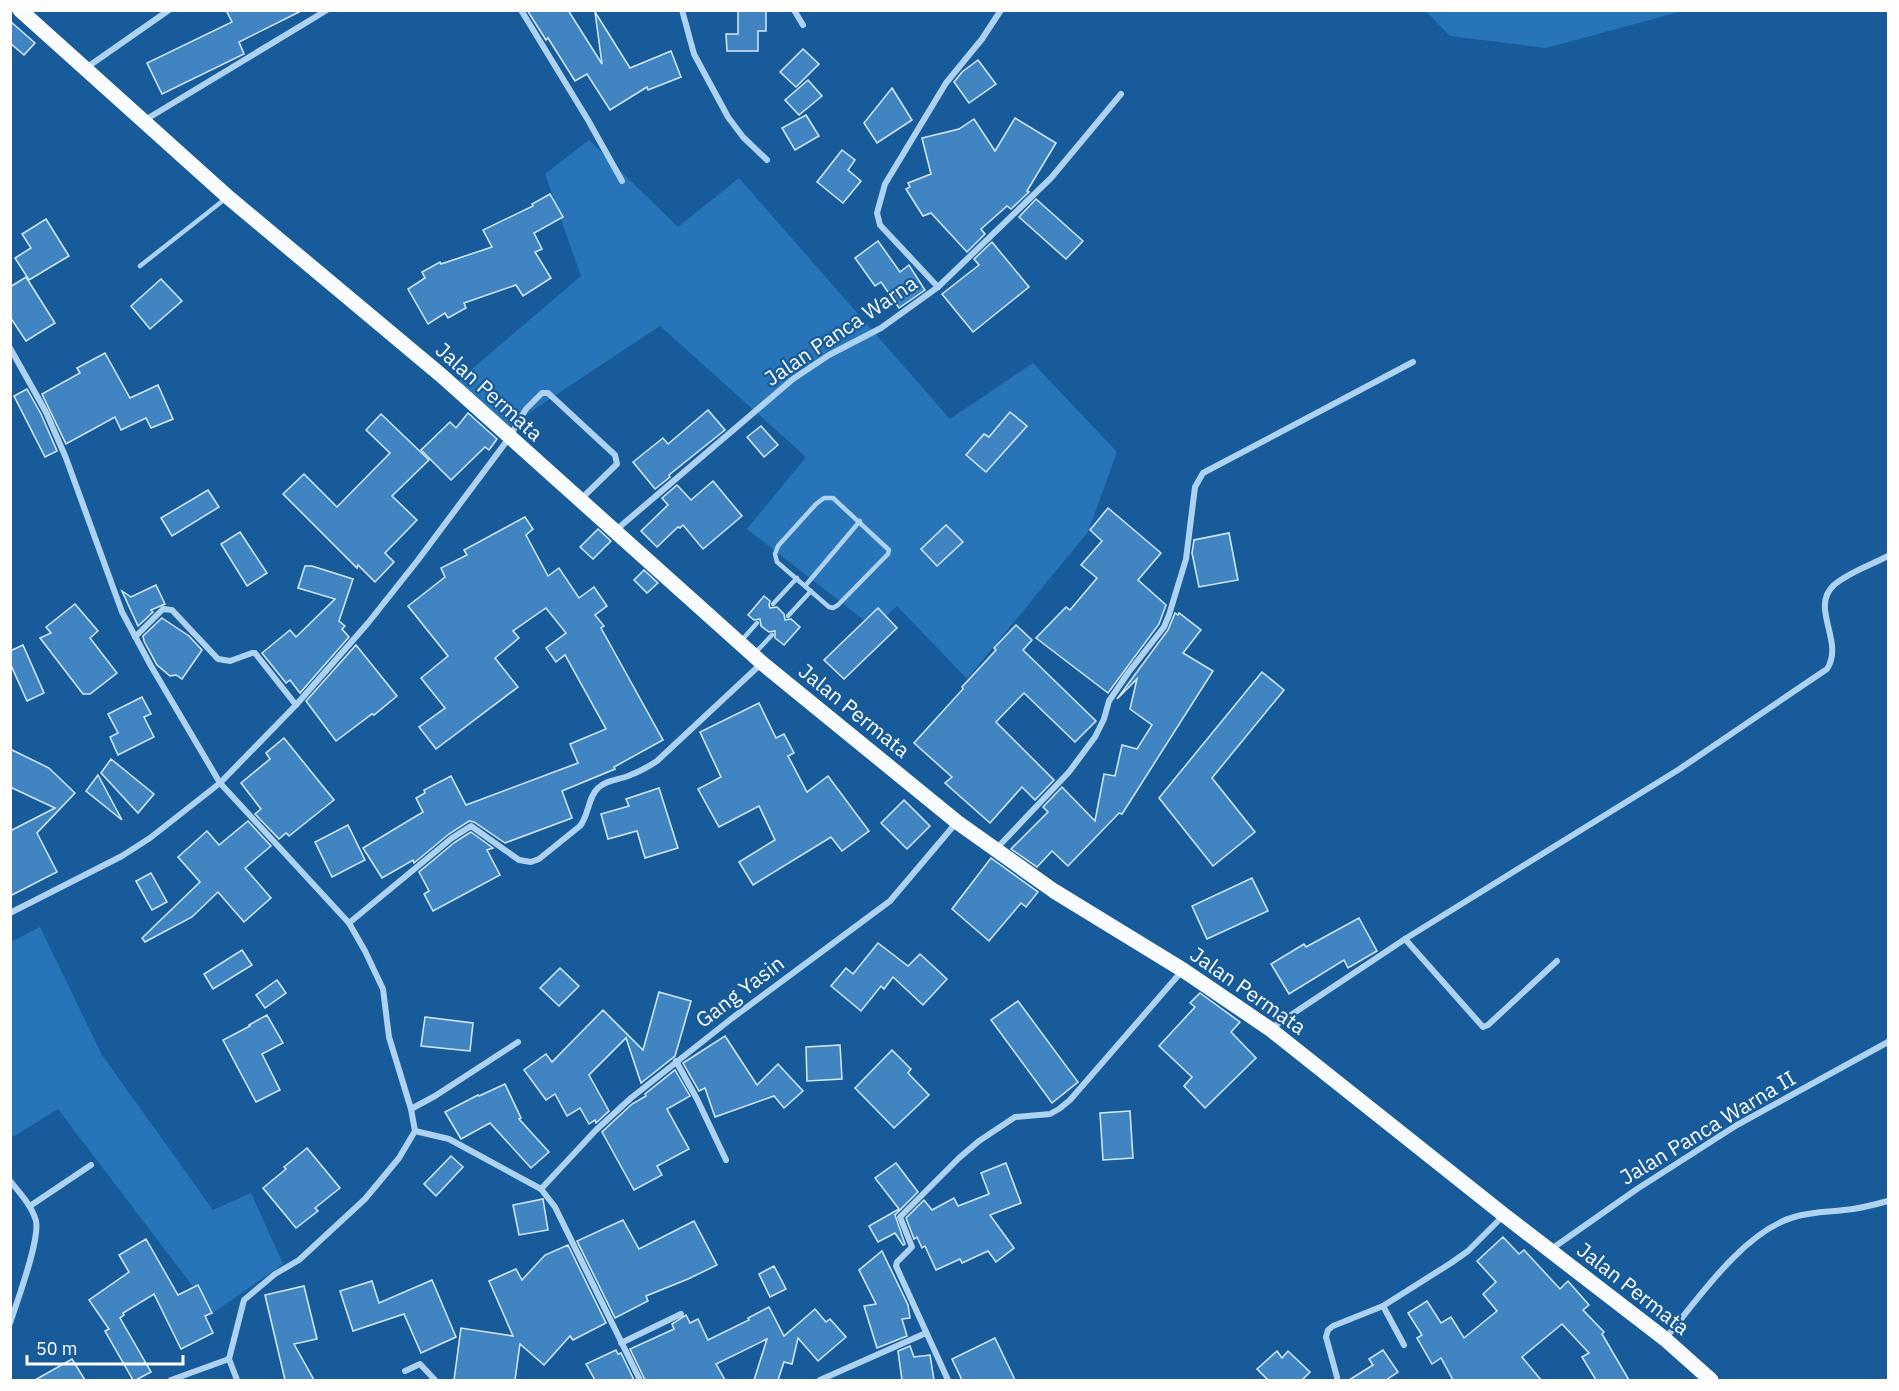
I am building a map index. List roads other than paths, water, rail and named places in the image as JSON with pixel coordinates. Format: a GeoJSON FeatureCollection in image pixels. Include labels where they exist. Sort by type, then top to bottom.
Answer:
{"type":"FeatureCollection","features":[{"type":"Feature","properties":{"kind":"main road","name":"Jalan Permata"},"geometry":{"type":"LineString","coordinates":[[20,10],[228,196],[442,376],[758,659],[957,822],[1054,891],[1183,970],[1270,1029],[1504,1215],[1665,1339],[1711,1380]]}},
{"type":"Feature","properties":{"kind":"street"},"geometry":{"type":"LineString","coordinates":[[85,69],[169,10]]}},
{"type":"Feature","properties":{"kind":"street"},"geometry":{"type":"LineString","coordinates":[[144,121],[327,10]]}},
{"type":"Feature","properties":{"kind":"street"},"geometry":{"type":"LineString","coordinates":[[521,10],[622,181]]}},
{"type":"Feature","properties":{"kind":"street"},"geometry":{"type":"LineString","coordinates":[[682,10],[694,54],[728,117],[743,137],[767,160]]}},
{"type":"Feature","properties":{"kind":"street"},"geometry":{"type":"LineString","coordinates":[[794,10],[803,26]]}},
{"type":"Feature","properties":{"kind":"street"},"geometry":{"type":"LineString","coordinates":[[938,286],[880,225],[878,213],[885,184],[933,103],[1001,10]]}},
{"type":"Feature","properties":{"kind":"street","name":"Jalan Panca Warna"},"geometry":{"type":"LineString","coordinates":[[615,530],[793,379],[829,355],[881,328],[938,286],[1051,178],[1122,94]]}},
{"type":"Feature","properties":{"kind":"street"},"geometry":{"type":"LineString","coordinates":[[10,348],[46,412],[66,458],[122,612],[220,783],[350,923],[383,989],[389,1037],[411,1109],[415,1131],[399,1158],[365,1199],[299,1260],[275,1274],[244,1300],[229,1359],[237,1380]]}},
{"type":"Feature","properties":{"kind":"street"},"geometry":{"type":"LineString","coordinates":[[995,849],[1069,772],[1095,737],[1104,719],[1109,701],[1164,627],[1186,559],[1195,487],[1203,473],[1413,362]]}},
{"type":"Feature","properties":{"kind":"street"},"geometry":{"type":"LineString","coordinates":[[10,913],[122,856],[150,838],[220,783],[296,705],[368,623],[509,438],[526,409],[542,393],[548,393],[618,460],[617,464],[581,499]]}},
{"type":"Feature","properties":{"kind":"street"},"geometry":{"type":"LineString","coordinates":[[1270,1029],[1405,939],[1678,770],[1827,669],[1833,660],[1834,649],[1824,604],[1827,595],[1832,586],[1888,556]]}},
{"type":"Feature","properties":{"kind":"street"},"geometry":{"type":"LineString","coordinates":[[135,637],[163,609],[172,610],[218,659],[230,661],[255,653],[296,705]]}},
{"type":"Feature","properties":{"kind":"street"},"geometry":{"type":"LineString","coordinates":[[350,923],[452,838],[471,826],[519,860],[531,862],[539,859],[580,826],[584,821],[593,793],[598,788],[657,761],[758,659]]}},
{"type":"Feature","properties":{"kind":"street","name":"Gang Yasin"},"geometry":{"type":"LineString","coordinates":[[541,1190],[596,1130],[631,1098],[883,907],[901,890],[957,822]]}},
{"type":"Feature","properties":{"kind":"street"},"geometry":{"type":"LineString","coordinates":[[1405,939],[1483,1027],[1488,1025],[1557,961]]}},
{"type":"Feature","properties":{"kind":"street"},"geometry":{"type":"LineString","coordinates":[[948,1380],[896,1266],[897,1262],[912,1247],[900,1217],[979,1141],[1015,1117],[1050,1114],[1070,1100],[1183,970]]}},
{"type":"Feature","properties":{"kind":"street"},"geometry":{"type":"LineString","coordinates":[[411,1109],[518,1042]]}},
{"type":"Feature","properties":{"kind":"street","name":"Jalan Panca Warna II"},"geometry":{"type":"LineString","coordinates":[[1550,1251],[1637,1190],[1737,1125],[1888,1042]]}},
{"type":"Feature","properties":{"kind":"street"},"geometry":{"type":"LineString","coordinates":[[676,1062],[726,1160]]}},
{"type":"Feature","properties":{"kind":"street"},"geometry":{"type":"LineString","coordinates":[[415,1131],[449,1140],[541,1190],[555,1207],[640,1380]]}},
{"type":"Feature","properties":{"kind":"street"},"geometry":{"type":"LineString","coordinates":[[30,1206],[91,1166]]}},
{"type":"Feature","properties":{"kind":"street"},"geometry":{"type":"LineString","coordinates":[[10,1181],[30,1206],[37,1223],[34,1244],[10,1323]]}},
{"type":"Feature","properties":{"kind":"street"},"geometry":{"type":"LineString","coordinates":[[1665,1339],[1731,1260],[1748,1243],[1776,1225],[1792,1217],[1853,1209],[1888,1201]]}},
{"type":"Feature","properties":{"kind":"street"},"geometry":{"type":"LineString","coordinates":[[1337,1380],[1326,1337],[1328,1330],[1383,1306],[1468,1251],[1504,1215]]}},
{"type":"Feature","properties":{"kind":"street"},"geometry":{"type":"LineString","coordinates":[[1383,1306],[1404,1346]]}},
{"type":"Feature","properties":{"kind":"street"},"geometry":{"type":"LineString","coordinates":[[621,1343],[681,1314]]}},
{"type":"Feature","properties":{"kind":"street"},"geometry":{"type":"LineString","coordinates":[[820,1380],[926,1333]]}},
{"type":"Feature","properties":{"kind":"street"},"geometry":{"type":"LineString","coordinates":[[171,1380],[229,1359]]}},
{"type":"Feature","properties":{"kind":"street"},"geometry":{"type":"LineString","coordinates":[[405,1371],[420,1364],[435,1380]]}},
{"type":"Feature","properties":{"kind":"lane"},"geometry":{"type":"LineString","coordinates":[[140,266],[228,196]]}},
{"type":"Feature","properties":{"kind":"lane"},"geometry":{"type":"LineString","coordinates":[[824,498],[833,498],[860,521],[888,547],[888,554],[833,608],[777,562],[775,554],[778,546],[824,498]]}},
{"type":"Feature","properties":{"kind":"lane"},"geometry":{"type":"LineString","coordinates":[[805,586],[860,521]]}},
{"type":"Feature","properties":{"kind":"lane"},"geometry":{"type":"LineString","coordinates":[[773,604],[797,578]]}},
{"type":"Feature","properties":{"kind":"lane"},"geometry":{"type":"LineString","coordinates":[[788,616],[811,591]]}},
{"type":"Feature","properties":{"kind":"lane"},"geometry":{"type":"LineString","coordinates":[[740,642],[757,623]]}},
{"type":"Feature","properties":{"kind":"lane"},"geometry":{"type":"LineString","coordinates":[[758,659],[772,635]]}}]}
